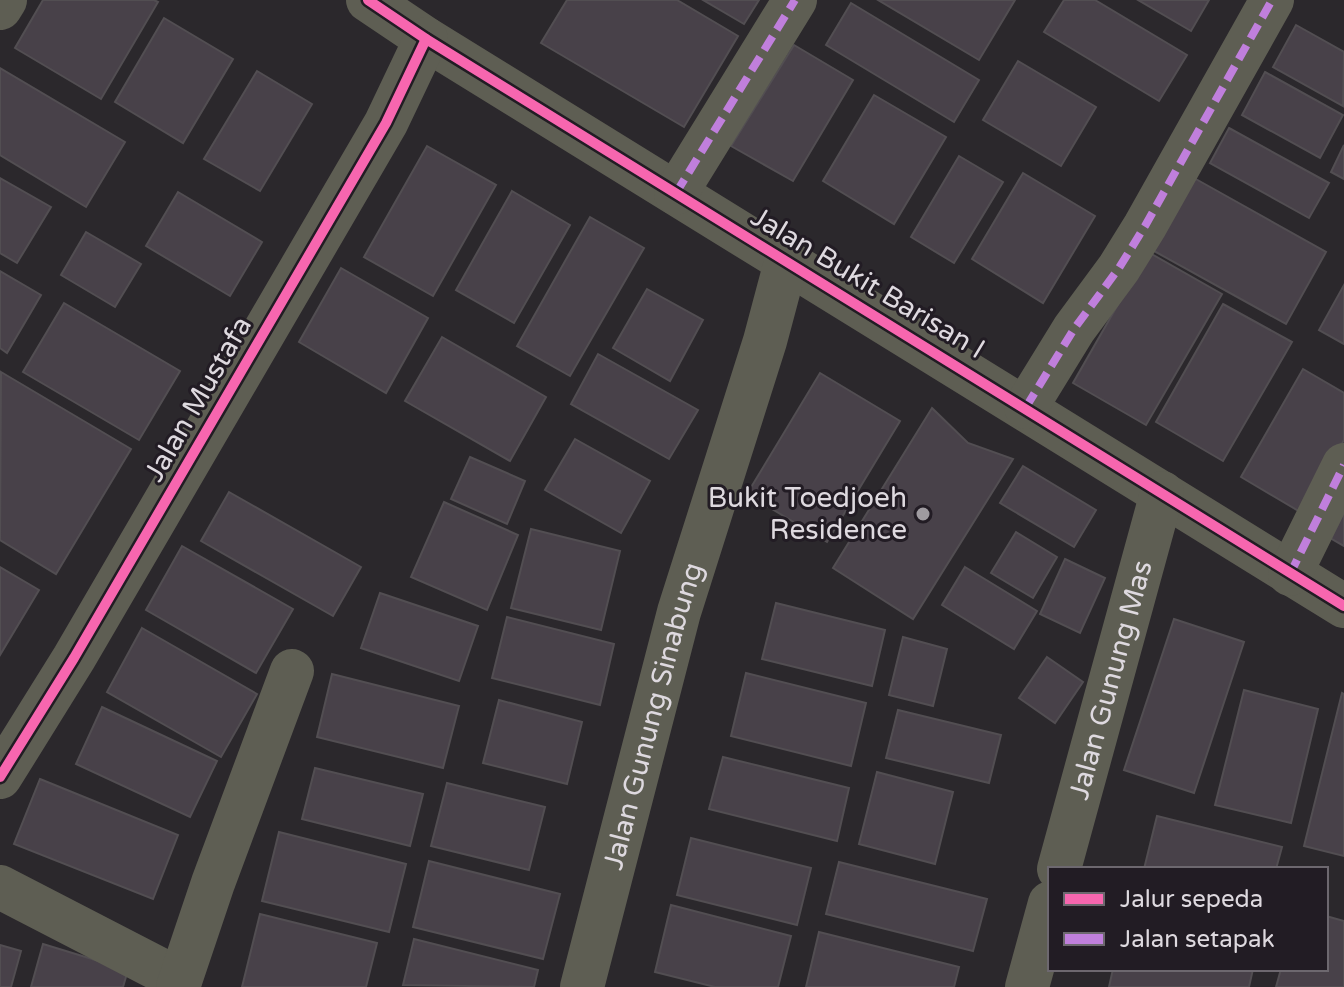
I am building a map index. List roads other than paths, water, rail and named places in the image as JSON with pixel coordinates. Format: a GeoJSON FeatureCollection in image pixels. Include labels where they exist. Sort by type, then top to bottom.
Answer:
{"type":"FeatureCollection","features":[{"type":"Feature","properties":{"kind":"street"},"geometry":{"type":"LineString","coordinates":[[0,8],[5,0]]}},
{"type":"Feature","properties":{"kind":"street","name":"Jalan Bukit Barisan I"},"geometry":{"type":"LineString","coordinates":[[368,0],[426,39],[1344,606]]}},
{"type":"Feature","properties":{"kind":"street"},"geometry":{"type":"LineString","coordinates":[[676,193],[795,0]]}},
{"type":"Feature","properties":{"kind":"street"},"geometry":{"type":"LineString","coordinates":[[1026,407],[1074,329],[1139,237],[1272,0]]}},
{"type":"Feature","properties":{"kind":"street","name":"Jalan Mustafa"},"geometry":{"type":"LineString","coordinates":[[0,777],[74,658],[386,123],[426,39]]}},
{"type":"Feature","properties":{"kind":"street","name":"Jalan Gunung Sinabung"},"geometry":{"type":"LineString","coordinates":[[582,987],[679,612],[765,341],[786,262]]}},
{"type":"Feature","properties":{"kind":"street"},"geometry":{"type":"LineString","coordinates":[[1290,574],[1344,465]]}},
{"type":"Feature","properties":{"kind":"street","name":"Jalan Gunung Mas"},"geometry":{"type":"LineString","coordinates":[[1060,867],[1162,493]]}},
{"type":"Feature","properties":{"kind":"street"},"geometry":{"type":"LineString","coordinates":[[0,887],[179,984],[292,671]]}},
{"type":"Feature","properties":{"kind":"street"},"geometry":{"type":"LineString","coordinates":[[1027,987],[1048,910]]}},
{"type":"Feature","properties":{"kind":"place","name":"Bukit Toedjoeh Residence"},"geometry":{"type":"Point","coordinates":[923,514]}}]}
